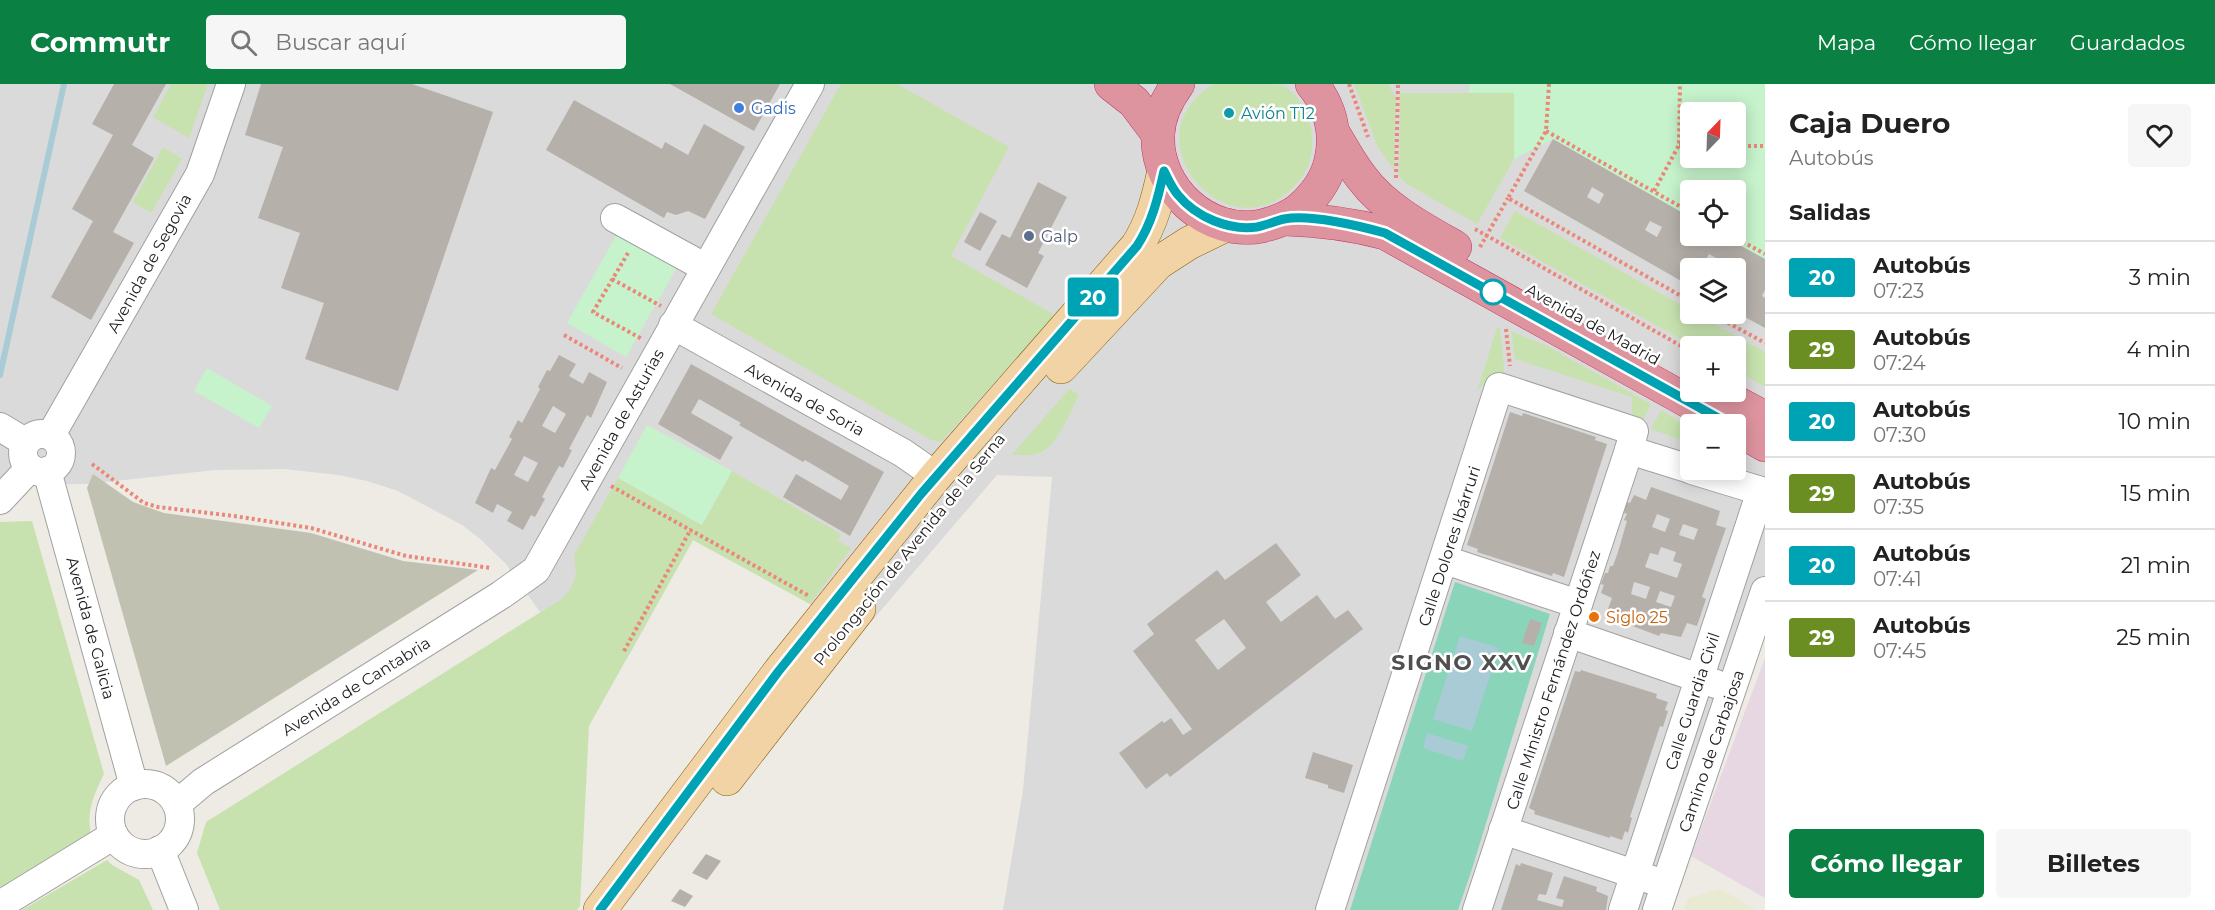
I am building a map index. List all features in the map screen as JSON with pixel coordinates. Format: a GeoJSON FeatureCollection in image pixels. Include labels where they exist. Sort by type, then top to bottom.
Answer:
{"type":"FeatureCollection","features":[{"type":"Feature","properties":{"kind":"highway"},"geometry":{"type":"LineString","coordinates":[[1111,84],[1134,102],[1158,134]]}},
{"type":"Feature","properties":{"kind":"highway"},"geometry":{"type":"LineString","coordinates":[[1178,84],[1167,99],[1158,134],[1159,153],[1164,171],[1178,195],[1199,214],[1226,225],[1256,227],[1285,219],[1299,210],[1322,184],[1329,168],[1334,134],[1326,87]]}},
{"type":"Feature","properties":{"kind":"highway","name":"Avenida de Madrid"},"geometry":{"type":"LineString","coordinates":[[1334,134],[1362,178],[1379,197],[1404,216],[1480,247],[1680,371]]}},
{"type":"Feature","properties":{"kind":"highway","name":"Avenida de Madrid"},"geometry":{"type":"LineString","coordinates":[[1285,219],[1320,220],[1356,225],[1385,233],[1711,414]]}},
{"type":"Feature","properties":{"kind":"highway"},"geometry":{"type":"LineString","coordinates":[[1735,402],[1765,418]]}},
{"type":"Feature","properties":{"kind":"highway"},"geometry":{"type":"LineString","coordinates":[[1746,434],[1765,445]]}},
{"type":"Feature","properties":{"kind":"main road","name":"Prolongación de Avenida de la Serna"},"geometry":{"type":"LineString","coordinates":[[600,910],[778,672],[936,476],[1137,246],[1146,232],[1158,201],[1164,171]]}},
{"type":"Feature","properties":{"kind":"main road","name":"Prolongación de Avenida de la Serna"},"geometry":{"type":"LineString","coordinates":[[628,910],[796,688],[950,494],[1048,381],[1158,263],[1189,243],[1226,225]]}},
{"type":"Feature","properties":{"kind":"street","name":"Avenida de Segovia"},"geometry":{"type":"LineString","coordinates":[[0,500],[39,454],[200,174],[231,84]]}},
{"type":"Feature","properties":{"kind":"street","name":"Avenida de Asturias"},"geometry":{"type":"LineString","coordinates":[[536,570],[667,316],[706,268],[810,84]]}},
{"type":"Feature","properties":{"kind":"street"},"geometry":{"type":"LineString","coordinates":[[615,218],[706,268]]}},
{"type":"Feature","properties":{"kind":"street","name":"Avenida de Soria"},"geometry":{"type":"LineString","coordinates":[[667,316],[903,453],[936,476]]}},
{"type":"Feature","properties":{"kind":"street"},"geometry":{"type":"LineString","coordinates":[[1506,389],[1634,430],[1629,450],[1680,466]]}},
{"type":"Feature","properties":{"kind":"street","name":"Calle Dolores Ibárruri"},"geometry":{"type":"LineString","coordinates":[[1330,910],[1445,560],[1506,389]]}},
{"type":"Feature","properties":{"kind":"street"},"geometry":{"type":"LineString","coordinates":[[0,427],[39,454]]}},
{"type":"Feature","properties":{"kind":"street","name":"Calle Ministro Fernández Ordóñez"},"geometry":{"type":"LineString","coordinates":[[1477,910],[1629,450]]}},
{"type":"Feature","properties":{"kind":"street","name":"Avenida de Galicia"},"geometry":{"type":"LineString","coordinates":[[39,454],[134,786]]}},
{"type":"Feature","properties":{"kind":"street","name":"Calle Guardia Civil"},"geometry":{"type":"LineString","coordinates":[[1623,910],[1761,491],[1726,480]]}},
{"type":"Feature","properties":{"kind":"street"},"geometry":{"type":"LineString","coordinates":[[1445,560],[1578,604]]}},
{"type":"Feature","properties":{"kind":"street","name":"Avenida de Cantabria"},"geometry":{"type":"LineString","coordinates":[[177,804],[203,782],[501,595],[536,570]]}},
{"type":"Feature","properties":{"kind":"street","name":"Camino de Carbajosa"},"geometry":{"type":"LineString","coordinates":[[1661,897],[1765,591]]}},
{"type":"Feature","properties":{"kind":"street"},"geometry":{"type":"LineString","coordinates":[[1568,633],[1732,690]]}},
{"type":"Feature","properties":{"kind":"street"},"geometry":{"type":"LineString","coordinates":[[144,784],[164,789],[177,804],[180,826],[176,836],[160,850],[150,854],[129,850],[120,844],[114,835],[111,817],[115,800],[123,791],[144,784]]}},
{"type":"Feature","properties":{"kind":"street"},"geometry":{"type":"LineString","coordinates":[[1503,830],[1635,874],[1661,897]]}},
{"type":"Feature","properties":{"kind":"street"},"geometry":{"type":"LineString","coordinates":[[0,905],[114,835]]}},
{"type":"Feature","properties":{"kind":"street"},"geometry":{"type":"LineString","coordinates":[[160,850],[184,910]]}},
{"type":"Feature","properties":{"kind":"path"},"geometry":{"type":"LineString","coordinates":[[1391,186],[1395,180],[1398,84]]}},
{"type":"Feature","properties":{"kind":"path"},"geometry":{"type":"LineString","coordinates":[[1480,247],[1546,131],[1549,84]]}},
{"type":"Feature","properties":{"kind":"path"},"geometry":{"type":"LineString","coordinates":[[1654,191],[1679,145],[1680,84]]}},
{"type":"Feature","properties":{"kind":"path"},"geometry":{"type":"LineString","coordinates":[[1326,87],[1370,142]]}},
{"type":"Feature","properties":{"kind":"path"},"geometry":{"type":"LineString","coordinates":[[1546,131],[1680,206]]}},
{"type":"Feature","properties":{"kind":"path"},"geometry":{"type":"LineString","coordinates":[[1746,146],[1765,146]]}},
{"type":"Feature","properties":{"kind":"path"},"geometry":{"type":"LineString","coordinates":[[1388,173],[1395,180]]}},
{"type":"Feature","properties":{"kind":"path"},"geometry":{"type":"LineString","coordinates":[[1508,198],[1680,295]]}},
{"type":"Feature","properties":{"kind":"path"},"geometry":{"type":"LineString","coordinates":[[1468,225],[1480,247],[1680,346]]}},
{"type":"Feature","properties":{"kind":"path"},"geometry":{"type":"LineString","coordinates":[[1746,244],[1765,254]]}},
{"type":"Feature","properties":{"kind":"path"},"geometry":{"type":"LineString","coordinates":[[636,258],[627,253],[593,312],[642,340]]}},
{"type":"Feature","properties":{"kind":"path"},"geometry":{"type":"LineString","coordinates":[[612,279],[667,316]]}},
{"type":"Feature","properties":{"kind":"path"},"geometry":{"type":"LineString","coordinates":[[1506,324],[1506,389]]}},
{"type":"Feature","properties":{"kind":"path"},"geometry":{"type":"LineString","coordinates":[[1730,324],[1765,344]]}},
{"type":"Feature","properties":{"kind":"path"},"geometry":{"type":"LineString","coordinates":[[564,335],[626,370]]}},
{"type":"Feature","properties":{"kind":"path"},"geometry":{"type":"LineString","coordinates":[[92,464],[144,503],[158,507],[311,528],[406,556],[491,568]]}},
{"type":"Feature","properties":{"kind":"path"},"geometry":{"type":"LineString","coordinates":[[609,484],[813,598]]}},
{"type":"Feature","properties":{"kind":"path"},"geometry":{"type":"LineString","coordinates":[[624,651],[691,529]]}},
{"type":"Feature","properties":{"kind":"shaded area"},"geometry":{"type":"Polygon","coordinates":[[[0,84],[1765,84],[1765,631],[1671,910],[1003,910],[1023,790],[1052,477],[997,475],[853,643],[810,604],[693,540],[627,659],[546,609],[540,612],[506,564],[479,538],[462,525],[398,491],[339,475],[284,469],[215,470],[88,484],[0,485],[0,84]]]}},
{"type":"Feature","properties":{"kind":"shaded area"},"geometry":{"type":"Polygon","coordinates":[[[93,474],[133,502],[164,513],[311,533],[403,561],[478,570],[166,766],[87,488],[93,474]]]}},
{"type":"Feature","properties":{"kind":"shaded area"},"geometry":{"type":"Polygon","coordinates":[[[1765,658],[1765,898],[1691,856],[1765,658]]]}},
{"type":"Feature","properties":{"kind":"shaded area"},"geometry":{"type":"Polygon","coordinates":[[[1720,889],[1756,910],[1684,910],[1688,898],[1720,889]]]}},
{"type":"Feature","properties":{"kind":"green space"},"geometry":{"type":"Polygon","coordinates":[[[171,84],[208,84],[189,138],[153,117],[171,84]]]}},
{"type":"Feature","properties":{"kind":"green space"},"geometry":{"type":"Polygon","coordinates":[[[841,84],[897,84],[1009,147],[951,256],[1055,315],[941,442],[931,440],[711,314],[841,84]]]}},
{"type":"Feature","properties":{"kind":"green space"},"geometry":{"type":"Polygon","coordinates":[[[1214,84],[1282,85],[1301,103],[1311,128],[1311,154],[1301,178],[1275,201],[1247,208],[1220,201],[1198,184],[1184,161],[1180,134],[1189,107],[1214,84]]]}},
{"type":"Feature","properties":{"kind":"green space"},"geometry":{"type":"Polygon","coordinates":[[[1354,84],[1388,84],[1396,98],[1394,170],[1378,147],[1354,84]]]}},
{"type":"Feature","properties":{"kind":"green space"},"geometry":{"type":"Polygon","coordinates":[[[1469,84],[1765,84],[1765,259],[1741,246],[1746,246],[1746,180],[1680,180],[1680,211],[1553,139],[1514,159],[1514,93],[1469,93],[1469,84]]]}},
{"type":"Feature","properties":{"kind":"green space"},"geometry":{"type":"Polygon","coordinates":[[[1400,93],[1514,93],[1514,159],[1477,224],[1407,184],[1399,176],[1400,93]]]}},
{"type":"Feature","properties":{"kind":"green space"},"geometry":{"type":"Polygon","coordinates":[[[163,147],[182,159],[151,213],[133,202],[163,147]]]}},
{"type":"Feature","properties":{"kind":"green space"},"geometry":{"type":"Polygon","coordinates":[[[1515,211],[1680,304],[1680,324],[1714,324],[1736,336],[1680,336],[1680,339],[1500,238],[1515,211]]]}},
{"type":"Feature","properties":{"kind":"green space"},"geometry":{"type":"Polygon","coordinates":[[[617,234],[677,267],[626,357],[567,323],[617,234]]]}},
{"type":"Feature","properties":{"kind":"green space"},"geometry":{"type":"Polygon","coordinates":[[[1497,328],[1500,328],[1505,376],[1486,382],[1477,391],[1497,328]]]}},
{"type":"Feature","properties":{"kind":"green space"},"geometry":{"type":"Polygon","coordinates":[[[1511,331],[1547,346],[1651,404],[1643,420],[1632,414],[1632,397],[1515,359],[1511,331]]]}},
{"type":"Feature","properties":{"kind":"green space"},"geometry":{"type":"Polygon","coordinates":[[[1746,342],[1765,352],[1765,387],[1746,376],[1746,342]]]}},
{"type":"Feature","properties":{"kind":"green space"},"geometry":{"type":"Polygon","coordinates":[[[207,368],[272,406],[259,428],[194,391],[207,368]]]}},
{"type":"Feature","properties":{"kind":"green space"},"geometry":{"type":"Polygon","coordinates":[[[1069,389],[1079,394],[1062,429],[1050,445],[1044,451],[1036,454],[1012,455],[1069,389]]]}},
{"type":"Feature","properties":{"kind":"green space"},"geometry":{"type":"Polygon","coordinates":[[[1661,410],[1680,422],[1680,439],[1651,429],[1661,410]]]}},
{"type":"Feature","properties":{"kind":"green space"},"geometry":{"type":"Polygon","coordinates":[[[647,425],[732,471],[702,525],[618,478],[647,425]]]}},
{"type":"Feature","properties":{"kind":"green space"},"geometry":{"type":"Polygon","coordinates":[[[732,471],[841,534],[838,541],[851,548],[810,604],[693,540],[589,726],[580,906],[577,910],[220,910],[197,853],[206,822],[560,600],[569,591],[574,581],[576,573],[574,555],[618,478],[702,525],[732,471]]]}},
{"type":"Feature","properties":{"kind":"green space"},"geometry":{"type":"Polygon","coordinates":[[[32,521],[104,774],[92,803],[91,834],[0,887],[0,522],[32,521]]]}},
{"type":"Feature","properties":{"kind":"green space"},"geometry":{"type":"Polygon","coordinates":[[[1455,582],[1550,614],[1472,869],[1458,910],[1350,910],[1455,582]]]}},
{"type":"Feature","properties":{"kind":"green space"},"geometry":{"type":"Polygon","coordinates":[[[107,860],[139,880],[153,910],[22,910],[107,860]]]}},
{"type":"Feature","properties":{"kind":"water"},"geometry":{"type":"Polygon","coordinates":[[[1460,636],[1499,648],[1472,731],[1433,719],[1460,636]]]}},
{"type":"Feature","properties":{"kind":"water"},"geometry":{"type":"Polygon","coordinates":[[[1427,733],[1468,746],[1463,761],[1423,748],[1427,733]]]}},
{"type":"Feature","properties":{"kind":"building"},"geometry":{"type":"Polygon","coordinates":[[[114,84],[166,84],[132,145],[154,158],[113,232],[134,243],[91,320],[51,297],[93,221],[72,209],[113,135],[92,124],[114,84]]]}},
{"type":"Feature","properties":{"kind":"building"},"geometry":{"type":"Polygon","coordinates":[[[261,84],[412,84],[493,112],[398,391],[305,359],[324,303],[281,288],[300,233],[258,218],[283,147],[245,135],[261,84]]]}},
{"type":"Feature","properties":{"kind":"building","name":"Gadis"},"geometry":{"type":"Polygon","coordinates":[[[670,84],[780,84],[754,131],[670,84]]]}},
{"type":"Feature","properties":{"kind":"building"},"geometry":{"type":"Polygon","coordinates":[[[574,100],[662,149],[665,142],[688,155],[704,124],[745,147],[705,219],[688,211],[676,215],[667,212],[664,218],[546,150],[574,100]]]}},
{"type":"Feature","properties":{"kind":"building"},"geometry":{"type":"Polygon","coordinates":[[[1553,139],[1680,211],[1680,246],[1741,246],[1765,259],[1765,290],[1762,296],[1765,298],[1765,328],[1746,318],[1746,258],[1716,258],[1709,254],[1707,258],[1680,258],[1680,280],[1524,191],[1553,139]],[[1592,187],[1587,197],[1599,204],[1604,194],[1592,187]],[[1650,221],[1645,230],[1657,237],[1662,227],[1650,221]]]}},
{"type":"Feature","properties":{"kind":"building","name":"Galp"},"geometry":{"type":"Polygon","coordinates":[[[1038,182],[1067,197],[1038,253],[1044,256],[1027,288],[985,265],[1002,234],[1010,238],[1038,182]]]}},
{"type":"Feature","properties":{"kind":"building"},"geometry":{"type":"Polygon","coordinates":[[[980,212],[997,221],[980,251],[964,242],[980,212]]]}},
{"type":"Feature","properties":{"kind":"building"},"geometry":{"type":"Polygon","coordinates":[[[559,355],[576,364],[569,376],[583,384],[589,372],[607,382],[591,418],[587,415],[569,449],[572,450],[563,468],[559,466],[542,497],[545,499],[535,517],[531,515],[523,530],[507,521],[512,512],[497,504],[493,513],[475,503],[491,468],[495,470],[512,439],[509,437],[518,420],[522,423],[547,370],[550,371],[559,355]],[[553,406],[542,426],[555,433],[566,414],[553,406]],[[524,456],[514,475],[528,482],[538,463],[524,456]]]}},
{"type":"Feature","properties":{"kind":"building"},"geometry":{"type":"Polygon","coordinates":[[[691,364],[884,472],[850,536],[783,497],[796,474],[841,500],[849,486],[805,460],[803,462],[699,399],[691,413],[733,437],[720,460],[658,424],[691,364]]]}},
{"type":"Feature","properties":{"kind":"building"},"geometry":{"type":"Polygon","coordinates":[[[1510,412],[1522,416],[1523,413],[1596,437],[1595,440],[1607,444],[1564,577],[1553,573],[1552,576],[1477,552],[1478,549],[1467,545],[1510,412]]]}},
{"type":"Feature","properties":{"kind":"building"},"geometry":{"type":"Polygon","coordinates":[[[1651,487],[1720,511],[1716,525],[1726,528],[1702,597],[1706,599],[1697,626],[1687,623],[1681,637],[1661,633],[1659,636],[1606,614],[1612,598],[1601,593],[1604,585],[1601,584],[1605,573],[1608,573],[1610,566],[1613,566],[1618,552],[1627,521],[1624,520],[1627,514],[1624,513],[1627,502],[1630,503],[1634,495],[1646,500],[1651,487]],[[1657,514],[1652,527],[1665,532],[1670,519],[1657,514]],[[1683,524],[1679,535],[1694,540],[1698,529],[1683,524]],[[1661,547],[1658,555],[1650,553],[1645,567],[1677,578],[1682,564],[1673,561],[1676,552],[1661,547]],[[1634,582],[1631,594],[1646,599],[1650,587],[1634,582]],[[1660,591],[1656,602],[1671,607],[1675,596],[1660,591]]]}},
{"type":"Feature","properties":{"kind":"building"},"geometry":{"type":"Polygon","coordinates":[[[1276,543],[1301,575],[1266,602],[1281,622],[1317,595],[1335,619],[1348,610],[1363,629],[1170,777],[1167,773],[1146,789],[1119,753],[1162,721],[1164,723],[1171,718],[1183,735],[1192,729],[1133,651],[1154,634],[1147,624],[1217,570],[1225,580],[1276,543]],[[1224,619],[1195,640],[1218,670],[1246,648],[1224,619]]]}},
{"type":"Feature","properties":{"kind":"building"},"geometry":{"type":"Polygon","coordinates":[[[1530,619],[1542,623],[1534,646],[1522,643],[1530,619]]]}},
{"type":"Feature","properties":{"kind":"building"},"geometry":{"type":"Polygon","coordinates":[[[1581,670],[1657,694],[1656,698],[1668,702],[1663,727],[1660,726],[1630,817],[1632,818],[1628,833],[1625,831],[1622,840],[1534,814],[1535,811],[1529,808],[1575,671],[1580,672],[1581,670]]]}},
{"type":"Feature","properties":{"kind":"building"},"geometry":{"type":"Polygon","coordinates":[[[1313,752],[1353,765],[1344,793],[1305,778],[1313,752]]]}},
{"type":"Feature","properties":{"kind":"building"},"geometry":{"type":"Polygon","coordinates":[[[706,854],[721,861],[707,880],[692,873],[706,854]]]}},
{"type":"Feature","properties":{"kind":"building"},"geometry":{"type":"Polygon","coordinates":[[[1521,863],[1553,873],[1546,895],[1539,894],[1537,900],[1562,907],[1564,900],[1556,898],[1564,876],[1597,887],[1596,891],[1608,896],[1606,910],[1501,910],[1516,864],[1520,866],[1521,863]]]}},
{"type":"Feature","properties":{"kind":"building"},"geometry":{"type":"Polygon","coordinates":[[[680,889],[693,896],[685,907],[671,901],[680,889]]]}},
{"type":"Feature","properties":{"kind":"waterway"},"geometry":{"type":"LineString","coordinates":[[0,375],[64,84]]}},
{"type":"Feature","properties":{"kind":"bus line","name":"20"},"geometry":{"type":"LineString","coordinates":[[600,910],[778,672],[921,494],[1137,246],[1146,232],[1158,201],[1164,171],[1178,195],[1199,214],[1226,225],[1256,227],[1285,219],[1320,220],[1356,225],[1385,233],[1711,414]]}},
{"type":"Feature","properties":{"kind":"place","name":"Gadis"},"geometry":{"type":"Point","coordinates":[739,108]}},
{"type":"Feature","properties":{"kind":"place","name":"Avión T12"},"geometry":{"type":"Point","coordinates":[1229,113]}},
{"type":"Feature","properties":{"kind":"place","name":"Galp"},"geometry":{"type":"Point","coordinates":[1029,236]}},
{"type":"Feature","properties":{"kind":"place","name":"Siglo 25"},"geometry":{"type":"Point","coordinates":[1594,617]}},
{"type":"Feature","properties":{"kind":"district","name":"SIGNO XXV"},"geometry":{"type":"Point","coordinates":[1462,662]}}]}
